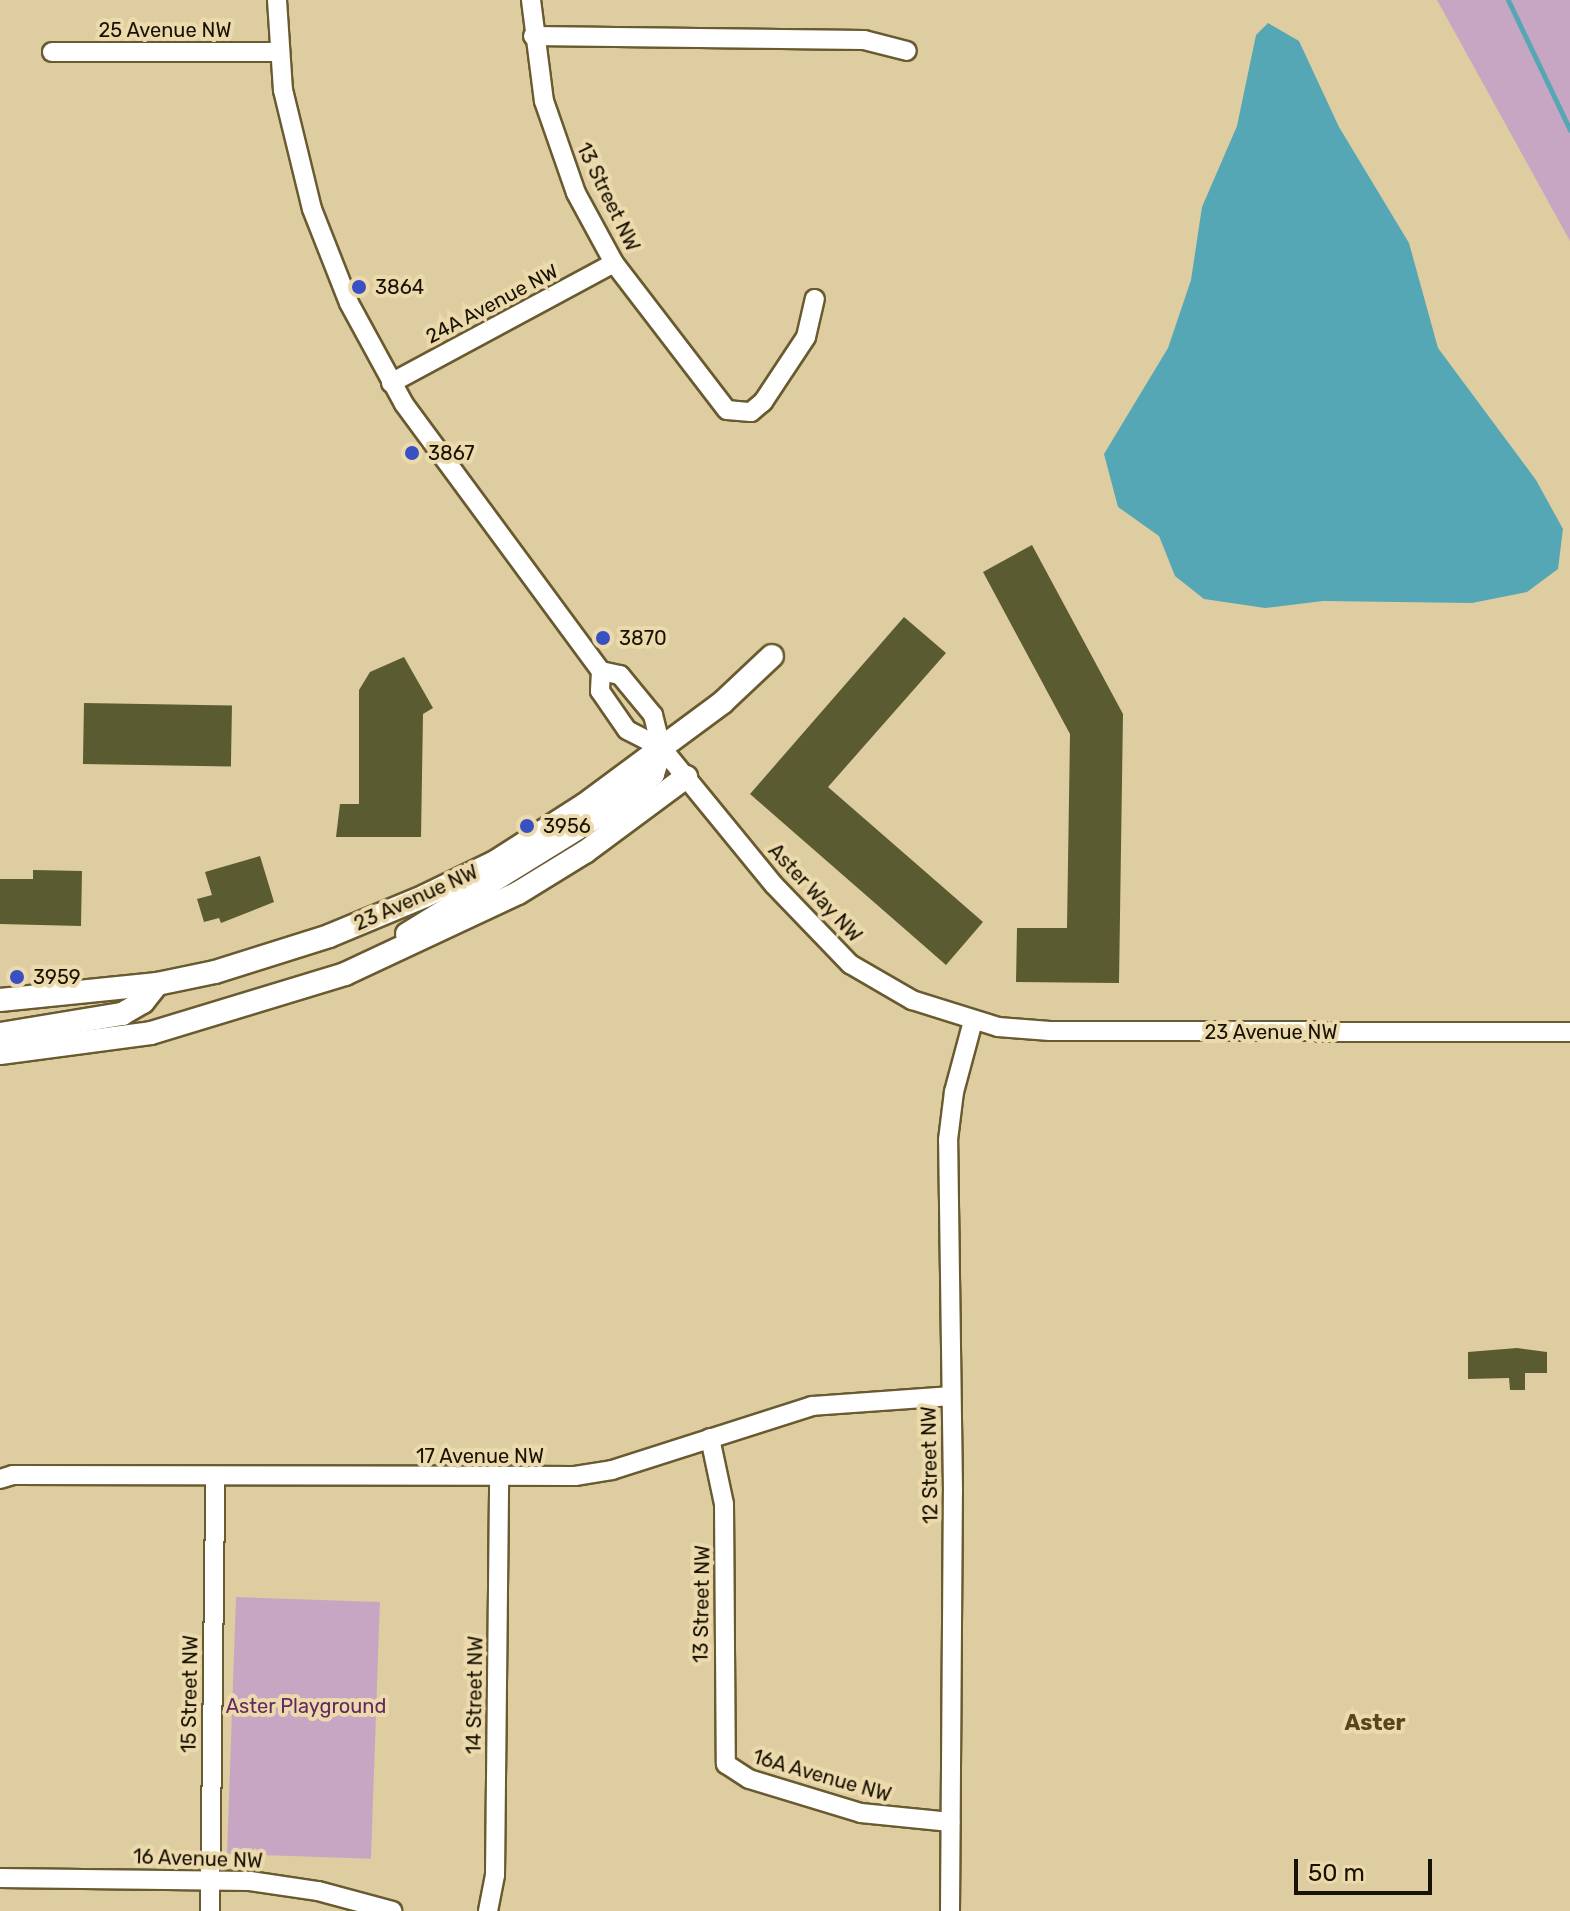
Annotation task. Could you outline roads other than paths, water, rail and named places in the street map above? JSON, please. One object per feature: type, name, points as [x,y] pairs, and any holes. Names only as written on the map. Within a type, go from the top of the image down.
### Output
[{"type":"main road","name":"23 Avenue NW","points":[[0,1000],[157,984],[287,950],[425,896],[544,833],[723,702],[772,656]]},
{"type":"main road","points":[[320,983],[591,825],[653,774],[661,747]]},
{"type":"main road","name":"23 Avenue NW","points":[[0,1053],[151,1033],[320,983],[460,924],[518,893],[585,852],[686,777]]},
{"type":"main road","points":[[0,1034],[122,1014],[143,1002],[157,984]]},
{"type":"street","points":[[277,0],[278,52],[290,127],[316,221],[349,303],[391,383],[466,493],[601,671],[600,691],[627,730],[661,747]]},
{"type":"street","name":"13 Street NW","points":[[531,0],[533,36],[544,101],[565,165],[614,263],[720,404],[743,414],[763,402],[806,337],[815,299]]},
{"type":"street","points":[[533,36],[864,40],[907,51]]},
{"type":"street","name":"25 Avenue NW","points":[[52,52],[278,52]]},
{"type":"street","name":"24A Avenue NW","points":[[391,383],[614,263]]},
{"type":"street","points":[[601,671],[620,675],[653,715],[661,747]]},
{"type":"street","name":"Aster Way NW","points":[[661,747],[840,955],[892,991],[973,1021]]},
{"type":"street","name":"23 Avenue NW","points":[[973,1021],[1050,1031],[1570,1032]]},
{"type":"street","name":"12 Street NW","points":[[950,1911],[948,1140],[957,1078],[973,1021]]},
{"type":"street","name":"17 Avenue NW","points":[[0,1479],[13,1475],[499,1479],[594,1473],[812,1406],[950,1396]]},
{"type":"street","name":"13 Street NW","points":[[710,1438],[724,1504],[722,1751],[730,1770]]},
{"type":"street","name":"15 Street NW","points":[[210,1911],[215,1477]]},
{"type":"street","name":"14 Street NW","points":[[488,1911],[495,1875],[499,1479]]},
{"type":"street","name":"16A Avenue NW","points":[[730,1770],[878,1817],[951,1822]]},
{"type":"street","name":"16 Avenue NW","points":[[0,1878],[211,1879],[291,1886],[392,1911]]},
{"type":"water","points":[[1268,23],[1299,41],[1339,127],[1409,243],[1438,348],[1536,480],[1563,529],[1558,569],[1527,592],[1472,603],[1323,601],[1265,608],[1204,599],[1175,576],[1159,536],[1118,507],[1104,454],[1168,348],[1191,280],[1202,207],[1237,126],[1256,35]]},
{"type":"waterway","points":[[1508,0],[1570,130]]},
{"type":"place","name":"3864","points":[[359,287]]},
{"type":"place","name":"3867","points":[[412,453]]},
{"type":"place","name":"3870","points":[[603,638]]},
{"type":"place","name":"3956","points":[[527,826]]},
{"type":"place","name":"3959","points":[[17,977]]},
{"type":"district","name":"Aster","points":[[1375,1723]]},
{"type":"park label","name":"Aster Playground","points":[[306,1706]]}]
